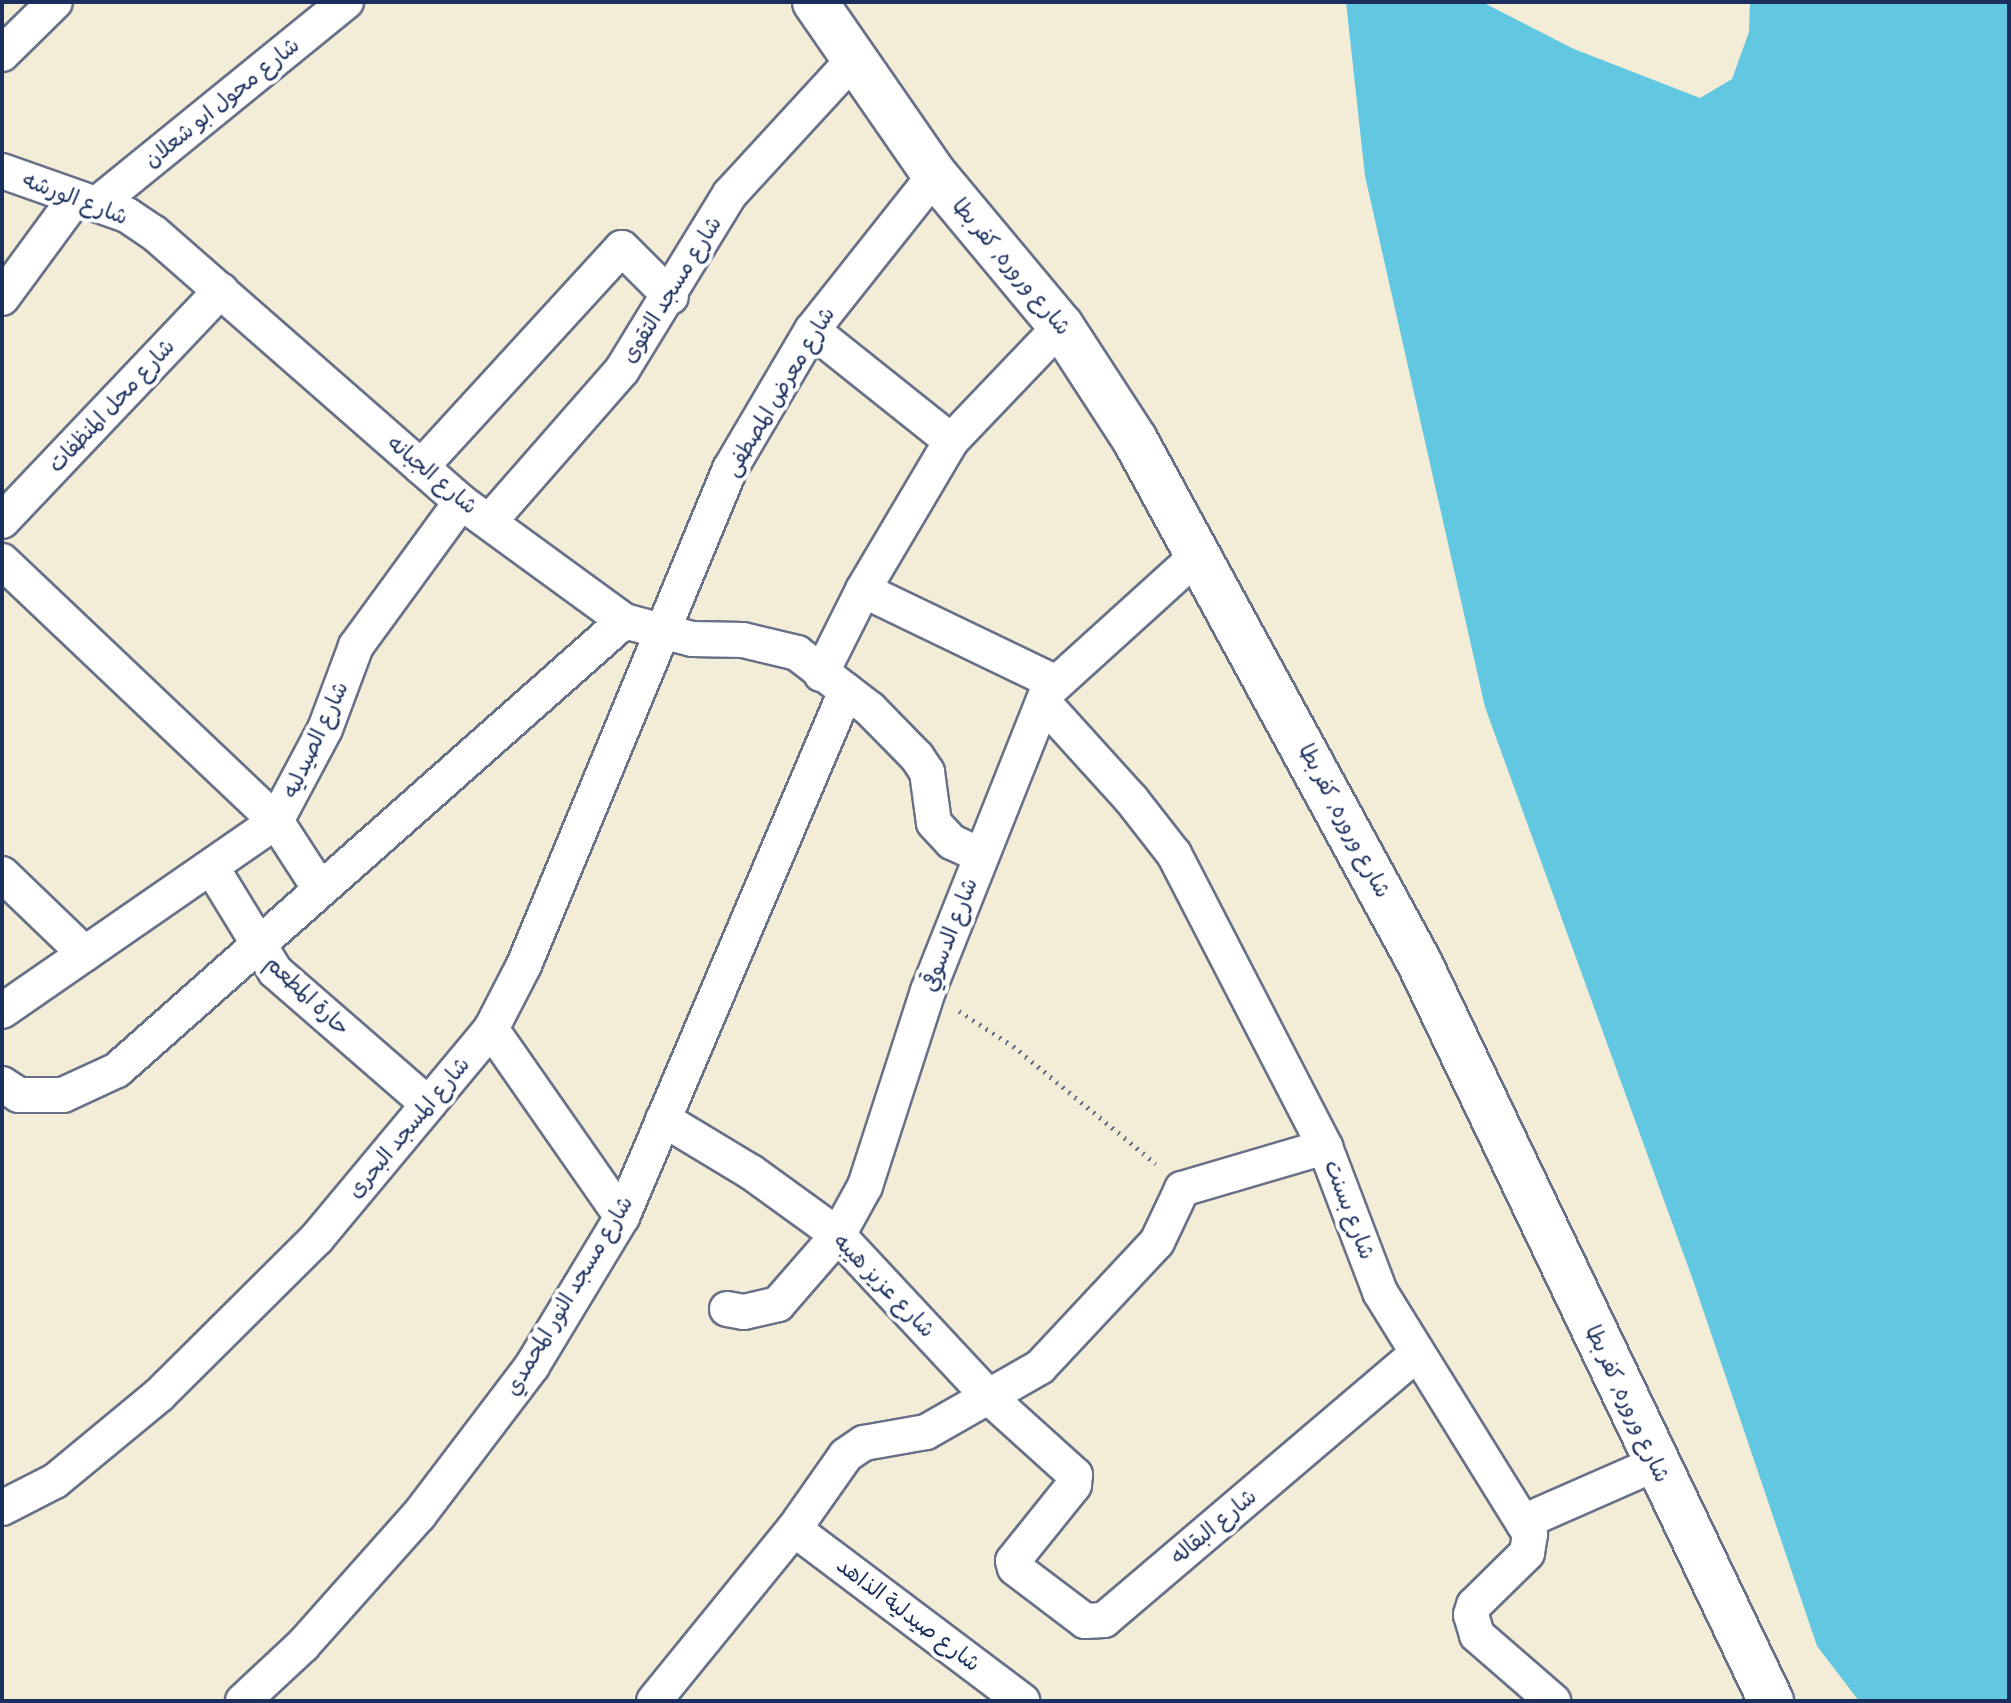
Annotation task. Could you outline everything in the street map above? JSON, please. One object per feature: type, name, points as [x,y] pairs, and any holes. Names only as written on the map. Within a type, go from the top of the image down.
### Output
[{"type":"street","points":[[2,54],[55,2]]},
{"type":"street","name":"شارع محول ابو شعلان","points":[[2,298],[86,202],[346,2]]},
{"type":"street","name":"شارع وروره, كفر بطا","points":[[815,2],[935,175],[1061,326],[1103,385],[1419,962],[1655,1464],[1771,1701]]},
{"type":"street","name":"شارع مسجد التقوى","points":[[489,522],[622,370],[671,297],[730,194],[854,59]]},
{"type":"street","name":"شارع الورشه","points":[[2,171],[86,202],[154,233],[221,290]]},
{"type":"street","name":"شارع معرض المصطفى","points":[[661,632],[730,469],[812,330],[935,175]]},
{"type":"street","points":[[421,467],[622,248],[671,297]]},
{"type":"street","name":"شارع الجبانه","points":[[221,290],[461,502],[624,621],[661,632],[772,644],[797,653],[917,757],[927,772],[934,823],[952,842],[980,855]]},
{"type":"street","name":"شارع محل المنظفات","points":[[2,521],[221,290]]},
{"type":"street","name":"شارع مسجد النور المحمدي","points":[[243,1701],[303,1645],[419,1515],[532,1366],[622,1217],[834,682],[863,590],[951,441],[1061,326]]},
{"type":"street","points":[[812,330],[951,441]]},
{"type":"street","name":"شارع الصيدليه","points":[[2,1011],[276,821],[325,729],[356,646],[461,502]]},
{"type":"street","name":"شارع الدسوقي","points":[[727,1309],[761,1311],[778,1304],[838,1235],[878,1155],[928,991],[1048,692],[1197,556]]},
{"type":"street","points":[[2,561],[276,821],[320,889]]},
{"type":"street","points":[[863,590],[1048,692]]},
{"type":"street","points":[[2,1084],[19,1095],[85,1089],[117,1070],[624,621]]},
{"type":"street","name":"شارع المسجد البحرى","points":[[2,1508],[55,1481],[160,1394],[317,1238],[491,1029],[524,965],[661,632]]},
{"type":"street","name":"شارع بسنت","points":[[1048,692],[1174,854],[1325,1147],[1380,1292],[1523,1522]]},
{"type":"street","name":"حارة المطعم","points":[[212,868],[256,945],[287,983],[428,1104]]},
{"type":"street","points":[[2,874],[85,954]]},
{"type":"street","points":[[491,1029],[622,1217]]},
{"type":"street","name":"شارع عزيز هيبه","points":[[663,1119],[751,1172],[838,1235],[991,1399],[1075,1475],[1074,1485]]},
{"type":"street","points":[[654,1701],[794,1529],[846,1455],[864,1443],[926,1432],[991,1399],[1040,1367],[1089,1319],[1157,1242],[1182,1189],[1325,1147]]},
{"type":"street","name":"شارع البقاله","points":[[1074,1485],[1016,1553],[1015,1568],[1085,1621],[1104,1620],[1417,1354]]},
{"type":"street","points":[[1553,1701],[1521,1690],[1477,1635],[1471,1615],[1474,1605],[1527,1553],[1530,1534],[1523,1522],[1655,1464]]},
{"type":"street","name":"شارع صيدلية الذاهد","points":[[794,1529],[1022,1701]]},
{"type":"path","points":[[928,991],[1013,1046],[1182,1189]]},
{"type":"water","points":[[1346,2],[1482,2],[1574,49],[1700,98],[1732,79],[1749,32],[1750,2],[2009,2],[2009,1701],[1859,1701],[1817,1646],[1694,1283],[1485,707],[1365,176]]}]
